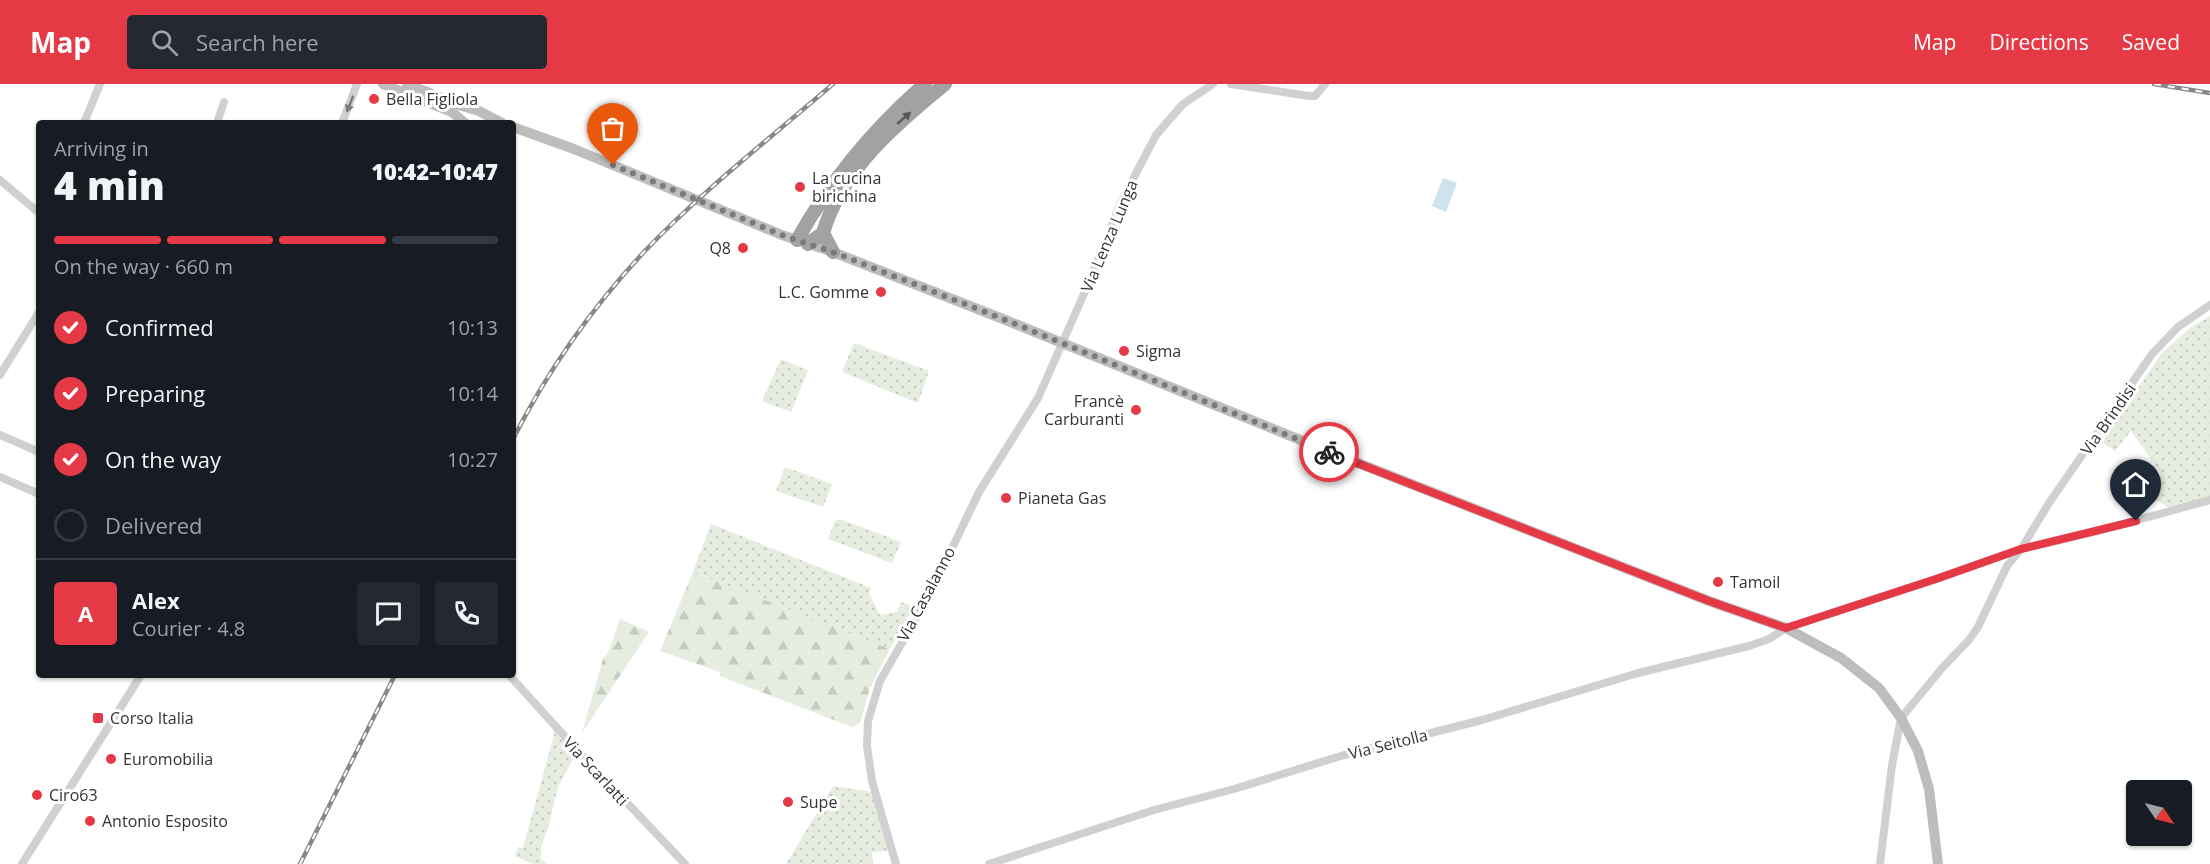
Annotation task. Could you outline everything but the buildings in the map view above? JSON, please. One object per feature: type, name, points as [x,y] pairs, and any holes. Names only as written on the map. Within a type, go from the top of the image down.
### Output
[{"type":"highway","points":[[802,242],[831,187],[864,143],[899,106],[925,84]]},
{"type":"highway","points":[[802,242],[823,233],[840,196],[870,152],[894,127],[945,84]]},
{"type":"highway","points":[[823,233],[833,252]]},
{"type":"main road","points":[[383,84],[452,112],[461,120]]},
{"type":"main road","points":[[407,84],[482,116]]},
{"type":"main road","points":[[466,120],[468,114],[482,116]]},
{"type":"main road","points":[[516,128],[1063,343],[1368,467],[1709,601],[1786,628],[1841,658],[1879,688],[1901,718],[1918,751],[1929,789],[1938,864]]},
{"type":"street","points":[[85,120],[100,84]]},
{"type":"street","points":[[343,120],[357,84]]},
{"type":"street","name":"Via Lenza Lunga","points":[[1063,343],[1122,200],[1156,135],[1183,104],[1213,84]]},
{"type":"street","points":[[1231,84],[1315,96],[1324,84]]},
{"type":"street","points":[[218,120],[224,102]]},
{"type":"street","points":[[0,180],[36,210]]},
{"type":"street","name":"Via Brindisi","points":[[1901,718],[1943,667],[1970,640],[2007,566],[2021,549],[2049,503],[2152,354],[2178,327],[2210,305]]},
{"type":"street","points":[[0,375],[36,317]]},
{"type":"street","name":"Via Casalanno","points":[[896,864],[872,781],[867,746],[868,721],[875,695],[888,664],[930,594],[979,492],[1038,398],[1063,343]]},
{"type":"street","points":[[0,435],[36,451]]},
{"type":"street","points":[[0,477],[36,493]]},
{"type":"street","name":"Via Seitolla","points":[[989,864],[1154,810],[1234,789],[1344,755],[1482,720],[1638,673],[1749,646],[1769,639],[1786,628],[2021,549],[2098,531],[2210,500]]},
{"type":"street","points":[[22,864],[139,678]]},
{"type":"street","name":"Via Scarlatti","points":[[512,678],[685,864]]},
{"type":"street","points":[[1880,864],[1892,765],[1901,718]]},
{"type":"green space","points":[[2210,316],[2210,497],[2171,509],[2147,494],[2162,474],[2131,431],[2115,451],[2102,442],[2161,354],[2190,328]]},
{"type":"green space","points":[[854,343],[929,371],[918,403],[842,372]]},
{"type":"green space","points":[[781,359],[808,370],[791,412],[762,401]]},
{"type":"green space","points":[[785,467],[832,484],[823,507],[776,491]]},
{"type":"green space","points":[[840,519],[901,542],[892,563],[828,539],[835,521]]},
{"type":"green space","points":[[711,524],[871,588],[869,594],[880,615],[897,612],[901,602],[910,605],[912,610],[890,649],[693,572]]},
{"type":"green space","points":[[693,572],[890,649],[870,688],[860,723],[852,727],[720,676],[720,672],[660,651]]},
{"type":"green space","points":[[620,619],[649,632],[582,733],[603,659],[609,651]]},
{"type":"green space","points":[[553,729],[575,755],[558,787],[541,847],[541,859],[548,864],[533,864],[515,856],[518,847],[523,848],[554,735]]},
{"type":"green space","points":[[833,786],[872,792],[889,851],[872,852],[873,864],[786,864]]},
{"type":"water","points":[[1443,178],[1457,183],[1446,212],[1432,206]]},
{"type":"railway","points":[[516,433],[555,365],[571,342],[643,253],[712,187],[833,84]]},
{"type":"railway","points":[[2154,84],[2210,93]]},
{"type":"railway","points":[[300,864],[393,678]]},
{"type":"way so far","points":[[613,165],[782,235],[838,254],[1008,321],[1329,452]]},
{"type":"place","name":"Bella Figliola","points":[[374,99]]},
{"type":"place","name":"La cucina birichina","points":[[800,187]]},
{"type":"place","name":"Q8","points":[[743,248]]},
{"type":"place","name":"L.C. Gomme","points":[[881,292]]},
{"type":"place","name":"Sigma","points":[[1124,351]]},
{"type":"place","name":"Francè Carburanti","points":[[1136,410]]},
{"type":"place","name":"Pianeta Gas","points":[[1006,498]]},
{"type":"place","name":"Tamoil","points":[[1718,582]]},
{"type":"place","name":"Corso Italia","points":[[98,718]]},
{"type":"place","name":"Euromobilia","points":[[111,759]]},
{"type":"place","name":"Ciro63","points":[[37,795]]},
{"type":"place","name":"Supe","points":[[788,802]]},
{"type":"place","name":"Antonio Esposito","points":[[90,821]]},
{"type":"route","points":[[1329,452],[1709,601],[1786,628],[2021,549],[2136,521]]}]
